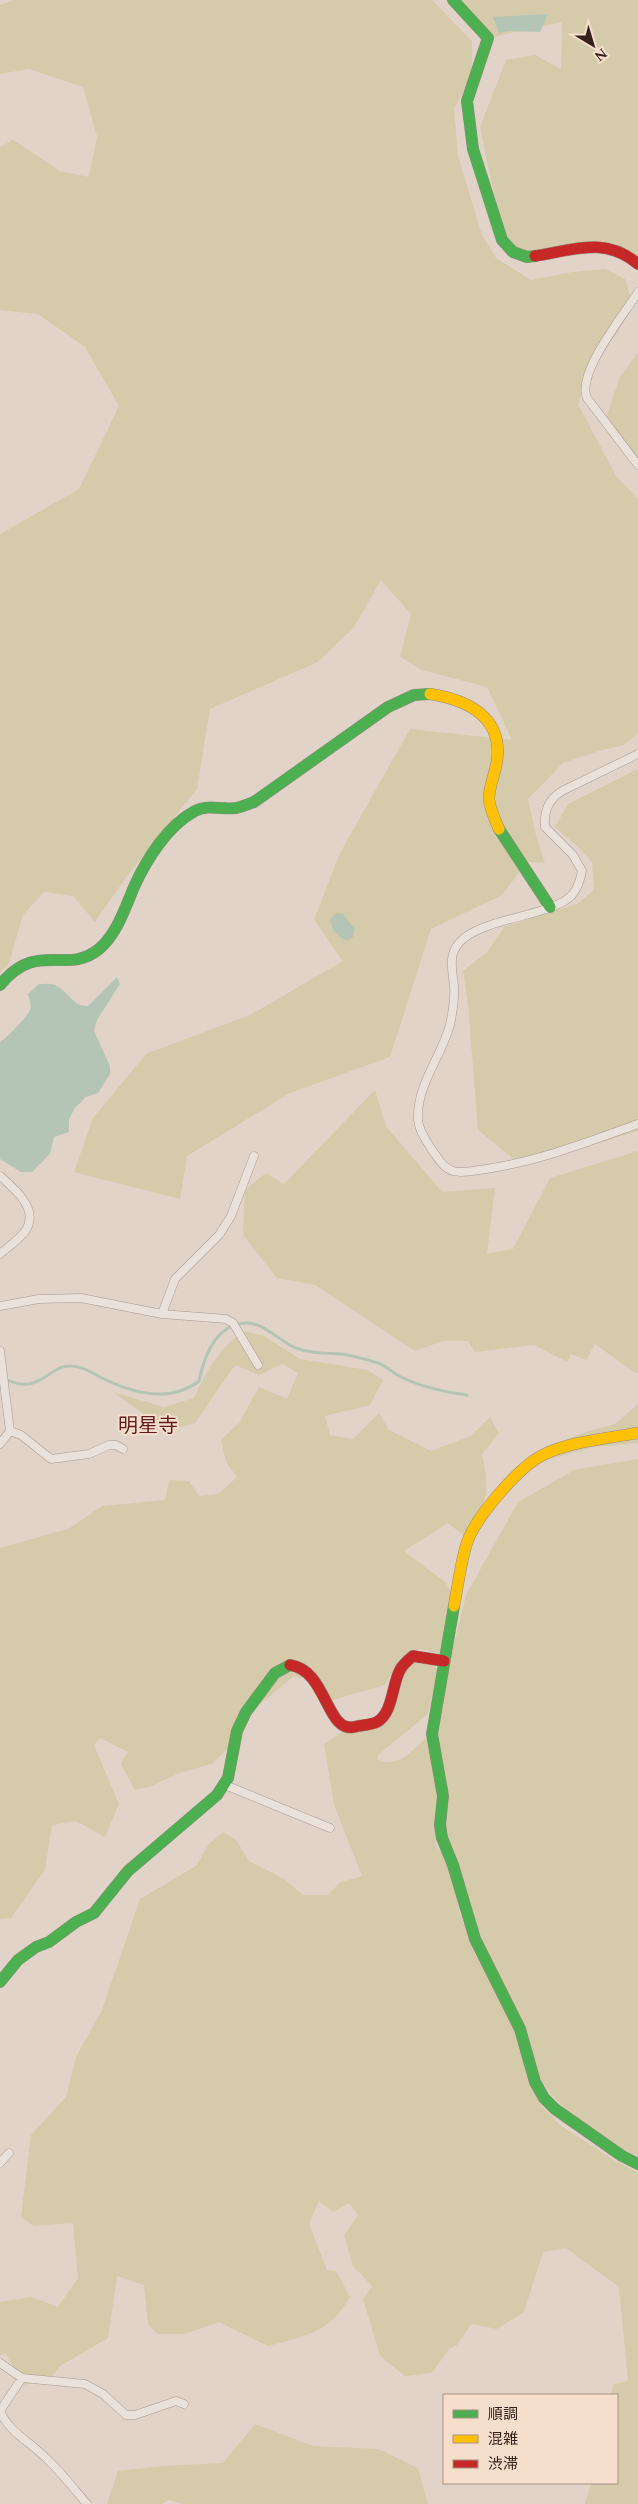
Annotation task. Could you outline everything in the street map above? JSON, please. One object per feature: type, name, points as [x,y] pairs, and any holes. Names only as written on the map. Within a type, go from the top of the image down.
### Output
[{"type":"street","points":[[453,0],[482,28],[488,38],[467,101],[473,149],[502,240],[513,252],[527,257],[603,246],[612,247],[629,256],[638,264]]},
{"type":"street","points":[[638,292],[592,365],[584,391],[587,398],[638,465]]},
{"type":"street","points":[[0,985],[8,973],[22,963],[39,958],[78,958],[97,951],[107,941],[144,867],[163,840],[183,819],[201,808],[237,808],[254,802],[388,707],[411,694],[420,692],[435,694],[465,704],[481,712],[493,724],[497,742],[496,765],[490,790],[490,808],[504,837],[550,907]]},
{"type":"street","points":[[638,754],[562,791],[548,805],[544,816],[545,827],[574,855],[582,871],[578,887],[571,896],[550,907],[480,928],[463,939],[452,953],[450,965],[454,987],[451,1022],[420,1104],[418,1116],[419,1126],[442,1164],[450,1170],[460,1173],[516,1164],[569,1149],[638,1124]]},
{"type":"street","points":[[162,1314],[175,1279],[218,1235],[231,1216],[254,1156]]},
{"type":"street","points":[[0,1176],[12,1186],[30,1209],[30,1222],[25,1231],[0,1254]]},
{"type":"street","points":[[0,1306],[39,1299],[81,1298],[162,1314],[226,1319],[233,1323],[258,1365]]},
{"type":"street","points":[[0,1351],[10,1431],[0,1444]]},
{"type":"street","points":[[10,1431],[21,1435],[51,1459],[89,1454],[109,1445],[116,1445],[122,1449]]},
{"type":"street","points":[[638,1432],[578,1444],[541,1456],[504,1487],[484,1511],[466,1544],[439,1684],[432,1734],[443,1796],[440,1825],[442,1838],[453,1865],[475,1939],[520,2029],[535,2082],[544,2098],[555,2109],[622,2156],[638,2164]]},
{"type":"street","points":[[0,1982],[18,1960],[36,1947],[49,1942],[76,1922],[94,1913],[128,1871],[225,1785],[237,1731],[246,1712],[275,1673],[283,1668],[297,1666],[306,1670],[313,1677],[338,1723],[348,1728],[377,1722],[381,1718],[398,1671],[408,1659],[413,1656],[444,1660]]},
{"type":"street","points":[[225,1785],[330,1828]]},
{"type":"street","points":[[0,2163],[9,2153]]},
{"type":"street","points":[[0,2363],[22,2378],[85,2384],[103,2394],[126,2415],[135,2415],[176,2401],[184,2404]]},
{"type":"street","points":[[22,2378],[3,2405],[0,2411],[2,2416],[10,2428],[46,2458],[88,2504]]},
{"type":"shaded area","points":[[14,0],[432,0],[472,41],[472,76],[454,108],[458,156],[482,235],[496,258],[531,280],[572,272],[605,269],[625,279],[633,306],[615,336],[591,362],[578,404],[616,476],[638,499],[638,733],[624,745],[563,763],[528,799],[537,840],[545,863],[527,862],[502,895],[431,929],[390,1057],[290,1093],[187,1156],[180,1199],[74,1172],[93,1118],[146,1054],[250,1015],[343,961],[314,920],[339,855],[410,729],[512,740],[487,687],[422,670],[400,657],[411,614],[381,580],[354,627],[318,662],[210,709],[197,789],[127,876],[95,922],[73,896],[44,892],[23,915],[9,963],[0,973],[0,534],[79,489],[119,406],[85,347],[38,314],[0,310],[0,147],[13,140],[60,171],[89,177],[97,136],[83,87],[29,69],[0,74],[0,5]]},
{"type":"shaded area","points":[[454,0],[638,0],[638,268],[610,252],[526,260],[504,241],[480,127],[506,60],[535,55],[561,69],[562,22],[492,37]]},
{"type":"shaded area","points":[[548,14],[540,32],[509,31],[499,33],[493,17]]},
{"type":"shaded area","points":[[638,353],[638,468],[605,421],[620,377]]},
{"type":"shaded area","points":[[638,769],[638,1131],[522,1166],[478,1130],[468,1005],[463,971],[487,952],[504,927],[577,904],[594,890],[592,862],[555,827],[568,804]]},
{"type":"shaded area","points":[[337,913],[343,914],[355,929],[353,937],[347,941],[333,930],[330,919]]},
{"type":"shaded area","points":[[117,977],[120,984],[97,1020],[94,1031],[110,1066],[110,1074],[98,1093],[86,1097],[75,1108],[69,1119],[69,1132],[54,1137],[50,1154],[32,1172],[21,1172],[0,1159],[0,1042],[29,1013],[31,1006],[28,994],[39,984],[55,985],[78,1004],[88,1006]]},
{"type":"shaded area","points":[[375,1090],[386,1126],[442,1192],[495,1188],[487,1254],[513,1249],[550,1178],[638,1151],[638,1373],[635,1373],[595,1344],[586,1360],[571,1354],[567,1362],[534,1345],[475,1352],[468,1341],[443,1341],[415,1351],[315,1285],[277,1278],[243,1235],[245,1190],[266,1173],[284,1184]]},
{"type":"shaded area","points":[[242,1331],[264,1336],[300,1359],[368,1370],[383,1380],[370,1405],[325,1416],[330,1435],[353,1439],[379,1413],[389,1430],[431,1451],[471,1436],[490,1417],[499,1433],[482,1454],[486,1480],[485,1498],[479,1515],[467,1538],[448,1523],[404,1551],[445,1582],[453,1594],[440,1654],[420,1649],[400,1658],[385,1685],[329,1701],[314,1679],[293,1677],[238,1722],[230,1746],[212,1764],[182,1772],[149,1787],[135,1790],[121,1764],[128,1752],[100,1738],[94,1745],[119,1804],[105,1837],[76,1821],[52,1825],[45,1870],[11,1918],[0,1919],[0,1548],[68,1529],[102,1506],[165,1500],[169,1480],[189,1481],[199,1496],[218,1494],[237,1477],[226,1462],[221,1440],[239,1423],[259,1387],[287,1399],[298,1373],[282,1364],[259,1375],[235,1365],[195,1423],[167,1431],[113,1392],[164,1407],[194,1398],[214,1361]]},
{"type":"shaded area","points":[[638,1404],[638,1443],[594,1447],[547,1460],[550,1445],[615,1424]]},
{"type":"shaded area","points":[[638,1459],[638,2155],[630,2154],[578,2119],[555,2098],[537,2073],[482,1943],[445,1836],[449,1800],[438,1744],[440,1702],[466,1595],[518,1502],[574,1470]]},
{"type":"shaded area","points":[[413,1662],[432,1663],[438,1670],[428,1714],[378,1755],[377,1759],[385,1762],[398,1760],[410,1753],[427,1737],[437,1789],[436,1845],[445,1858],[453,1879],[460,1914],[474,1952],[496,1990],[516,2031],[530,2082],[540,2104],[560,2125],[615,2161],[638,2172],[638,2504],[585,2504],[591,2484],[618,2484],[618,2394],[610,2394],[614,2384],[628,2381],[619,2287],[566,2248],[543,2252],[524,2312],[497,2329],[471,2324],[457,2345],[449,2349],[432,2373],[405,2376],[380,2356],[363,2299],[372,2286],[353,2266],[344,2235],[358,2215],[349,2203],[333,2212],[319,2201],[309,2224],[327,2270],[336,2271],[350,2297],[342,2309],[325,2326],[305,2336],[268,2346],[219,2322],[185,2334],[157,2334],[148,2324],[144,2285],[117,2276],[108,2338],[60,2366],[50,2379],[23,2385],[6,2354],[0,2355],[0,2302],[32,2297],[58,2307],[78,2278],[73,2223],[34,2226],[21,2217],[31,2135],[66,2097],[76,2057],[102,2010],[140,1899],[196,1866],[209,1844],[223,1832],[237,1841],[249,1861],[284,1879],[303,1895],[327,1895],[341,1882],[362,1876],[334,1805],[324,1744],[342,1732],[378,1727],[404,1668]]},
{"type":"shaded area","points":[[255,2424],[313,2446],[378,2449],[418,2468],[428,2504],[183,2504],[169,2500],[162,2504],[107,2504],[118,2471],[163,2466],[223,2463]]},
{"type":"waterway","points":[[5,1379],[18,1384],[28,1384],[68,1366],[82,1368],[117,1385],[141,1392],[153,1394],[177,1392],[199,1381],[204,1362],[219,1336],[235,1325],[245,1323],[259,1326],[302,1350],[362,1358],[382,1364],[401,1377],[417,1384],[467,1395]]},
{"type":"traffic: fast","points":[[453,0],[488,38],[467,101],[473,149],[502,240],[513,252],[527,257],[535,256]]},
{"type":"traffic: fast","points":[[0,985],[14,971],[27,964],[39,961],[75,960],[99,949],[116,928],[151,855],[167,834],[185,817],[200,809],[236,808],[254,802],[388,707],[414,695],[430,694]]},
{"type":"traffic: fast","points":[[499,829],[550,907]]},
{"type":"traffic: fast","points":[[454,1606],[432,1734],[443,1796],[440,1825],[442,1838],[453,1865],[475,1939],[520,2029],[535,2082],[544,2098],[555,2109],[622,2156],[638,2164]]},
{"type":"traffic: fast","points":[[0,1982],[18,1960],[36,1947],[49,1942],[76,1922],[94,1913],[128,1871],[217,1795],[228,1778],[237,1731],[246,1712],[275,1673],[290,1665]]},
{"type":"traffic: slow","points":[[430,694],[469,706],[480,713],[494,733],[497,746],[497,761],[489,799],[499,829]]},
{"type":"traffic: slow","points":[[454,1606],[462,1561],[470,1535],[497,1496],[520,1472],[541,1456],[563,1447],[638,1433]]},
{"type":"traffic: jam","points":[[535,256],[588,247],[601,248],[626,255],[638,264]]},
{"type":"traffic: jam","points":[[290,1665],[302,1669],[312,1678],[337,1721],[345,1726],[354,1727],[375,1723],[382,1718],[389,1705],[397,1676],[404,1664],[413,1656],[444,1661]]},
{"type":"district","name":"明星寺","points":[[148,1425]]}]
